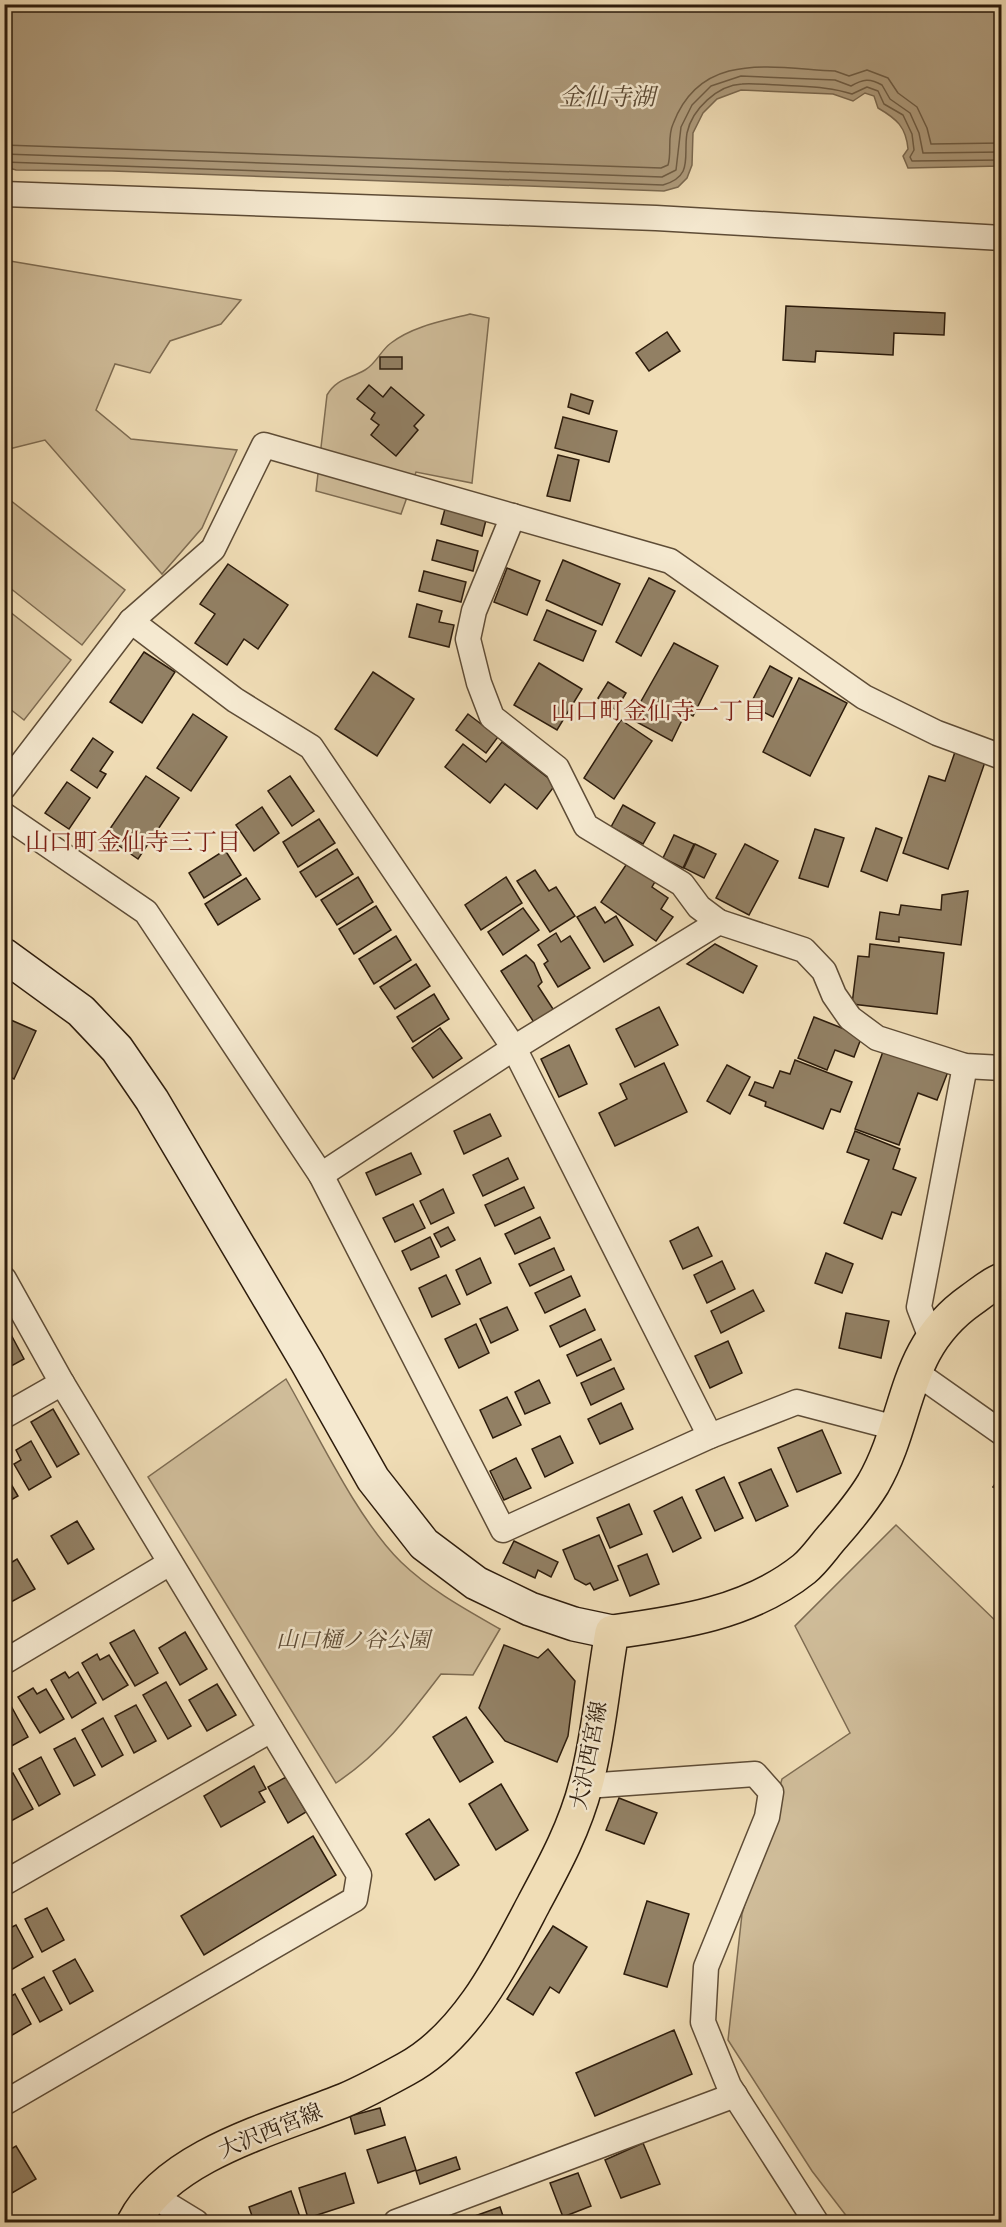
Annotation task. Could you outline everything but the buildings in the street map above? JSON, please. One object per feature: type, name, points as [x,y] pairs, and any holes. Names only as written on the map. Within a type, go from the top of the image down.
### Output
[{"type":"main road","points":[[612,1632],[681,1623],[752,1601],[804,1569],[846,1521],[873,1484],[896,1428],[914,1371],[931,1338],[951,1313],[1002,1280]]},
{"type":"main road","name":"大沢西宮線","points":[[134,2223],[140,2211],[170,2181],[221,2147],[346,2099],[408,2068],[455,2030],[496,1974],[573,1829],[586,1786],[612,1632]]},
{"type":"street","points":[[4,194],[656,218],[1002,238]]},
{"type":"street","points":[[4,787],[131,621],[213,549],[264,445],[670,561],[864,697],[937,733],[1002,757]]},
{"type":"street","points":[[513,516],[474,611],[468,639],[479,683],[492,717],[557,768],[586,826],[682,884],[699,907],[719,922],[804,950],[824,972],[834,995],[850,1018],[877,1038],[965,1066],[1002,1068]]},
{"type":"street","points":[[131,621],[236,700],[311,747],[514,1048],[710,1436]]},
{"type":"street","points":[[4,815],[146,912],[321,1175],[503,1530],[710,1436],[797,1402],[896,1428]]},
{"type":"street","points":[[321,1175],[514,1048],[719,922]]},
{"type":"street","points":[[4,955],[81,1011],[117,1049],[176,1140],[373,1479],[424,1544],[476,1583],[530,1609],[574,1624],[612,1632]]},
{"type":"street","points":[[931,1338],[919,1307],[965,1066]]},
{"type":"street","points":[[4,1279],[62,1383],[359,1875],[355,1899],[4,2103]]},
{"type":"street","points":[[914,1371],[1002,1433]]},
{"type":"street","points":[[4,1416],[62,1383]]},
{"type":"street","points":[[4,1662],[170,1563]]},
{"type":"street","points":[[4,1883],[272,1730]]},
{"type":"street","points":[[586,1786],[756,1774],[771,1792],[767,1817],[706,1967],[703,2022],[735,2095],[814,2222]]},
{"type":"street","points":[[396,2223],[735,2095]]},
{"type":"street","points":[[155,2197],[196,2223]]},
{"type":"green space","points":[[4,260],[241,300],[221,324],[170,341],[150,373],[115,364],[96,410],[131,439],[237,450],[202,528],[162,574],[45,440],[5,450]]},
{"type":"green space","points":[[470,314],[489,318],[472,483],[416,472],[401,514],[316,491],[327,395],[331,389],[339,382],[369,367],[387,346],[409,332]]},
{"type":"green space","points":[[10,500],[125,590],[82,645],[5,584],[5,507]]},
{"type":"green space","points":[[5,608],[71,660],[24,720],[5,705]]},
{"type":"green space","name":"山口樋ノ谷公園","points":[[286,1379],[353,1499],[385,1544],[401,1562],[424,1581],[500,1629],[473,1675],[441,1674],[406,1719],[381,1746],[336,1783],[148,1477]]},
{"type":"green space","points":[[896,1525],[1001,1626],[1001,2222],[851,2222],[812,2171],[728,2040],[742,1914],[782,1779],[850,1733],[795,1626]]},
{"type":"water","name":"金仙寺湖","points":[[5,4],[1001,5],[1001,166],[908,168],[903,156],[908,149],[903,129],[878,108],[874,96],[865,93],[853,101],[833,94],[741,90],[717,99],[703,113],[693,133],[692,165],[687,178],[678,187],[664,191],[112,171],[16,170],[5,167]]},
{"type":"district","name":"山口町金仙寺一丁目","points":[[659,711]]},
{"type":"district","name":"山口町金仙寺三丁目","points":[[133,842]]}]
